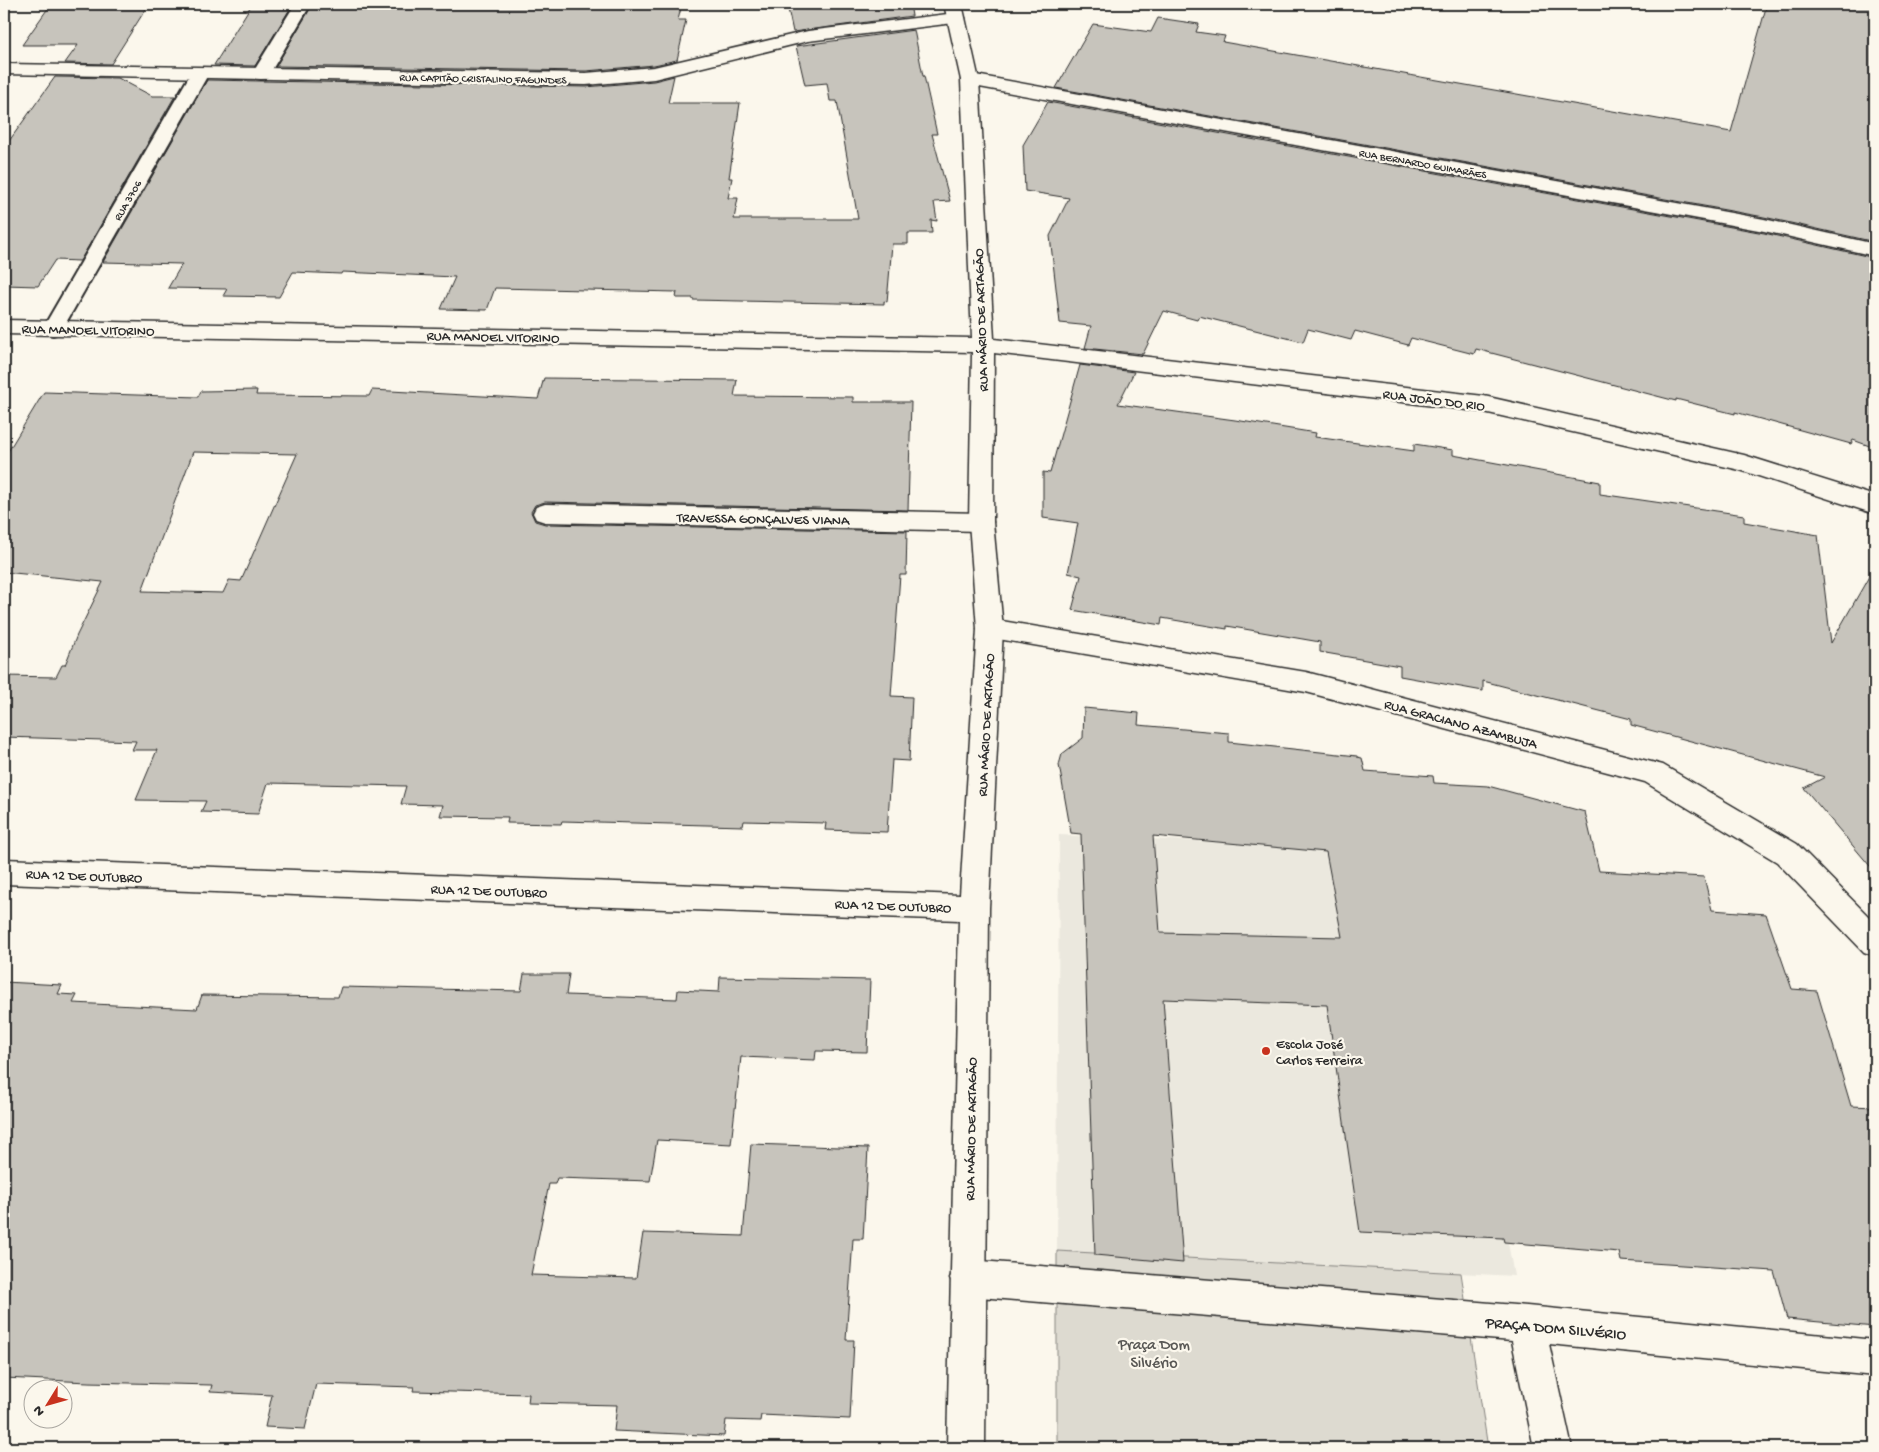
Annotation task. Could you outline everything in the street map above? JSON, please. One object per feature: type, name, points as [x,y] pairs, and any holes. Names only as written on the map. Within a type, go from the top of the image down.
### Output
[{"type":"street","name":"RUA CAPITÃO CRISTALINO FAGUNDES","points":[[4,69],[596,78],[654,73],[808,36],[955,11]]},
{"type":"street","name":"RUA MÁRIO DE ARTAGÃO","points":[[955,11],[970,80],[983,345],[981,522],[990,629],[974,908],[966,1448]]},
{"type":"street","name":"RUA BERNARDO GUIMARÃES","points":[[970,80],[1755,223],[1875,250]]},
{"type":"street","name":"RUA MANOEL VITORINO","points":[[4,327],[983,345]]},
{"type":"street","name":"RUA JOÃO DO RIO","points":[[983,345],[1484,404],[1744,463],[1875,505]]},
{"type":"street","name":"TRAVESSA GONÇALVES VIANA","points":[[545,513],[981,522]]},
{"type":"street","name":"RUA GRACIANO AZAMBUJA","points":[[990,629],[1306,682],[1653,773],[1787,853],[1875,943]]},
{"type":"street","name":"RUA 12 DE OUTUBRO","points":[[4,872],[974,908]]},
{"type":"street","name":"PRAÇA DOM SILVÉRIO","points":[[968,1278],[1527,1324],[1875,1358]]},
{"type":"street","points":[[1527,1324],[1553,1448]]},
{"type":"lane","points":[[261,74],[303,4]]},
{"type":"lane","name":"RUA 3706","points":[[54,328],[200,73]]},
{"type":"shaded area","name":"Escola José Carlos Ferreira","points":[[1059,835],[1438,852],[1514,1276],[1057,1251]]},
{"type":"green space","name":"Praça Dom Silvério","points":[[1057,1251],[1461,1273],[1488,1448],[1057,1448]]},
{"type":"building","points":[[51,4],[149,4],[111,64],[65,63],[78,45],[22,45]]},
{"type":"building","points":[[252,4],[293,4],[255,66],[214,65]]},
{"type":"building","points":[[313,4],[682,4],[678,20],[686,20],[677,60],[654,65],[586,71],[276,66]]},
{"type":"building","points":[[787,4],[910,4],[912,16],[793,32]]},
{"type":"building","points":[[1767,4],[1875,4],[1875,242],[1764,217],[1056,88],[1093,24],[1151,32],[1158,18],[1199,24],[1196,32],[1225,36],[1223,42],[1731,132]]},
{"type":"building","points":[[914,30],[937,134],[932,134],[950,201],[934,202],[937,221],[931,220],[932,233],[908,233],[908,244],[892,244],[887,302],[884,301],[884,304],[693,300],[693,298],[676,298],[677,292],[495,288],[487,310],[441,309],[455,277],[342,272],[341,274],[293,272],[279,297],[223,296],[227,289],[168,288],[182,264],[103,262],[207,80],[586,87],[654,81],[674,76],[668,103],[740,103],[729,178],[732,178],[728,198],[738,198],[734,219],[858,219],[837,101],[830,101],[827,83],[805,85],[796,46]]},
{"type":"building","points":[[55,77],[118,78],[152,96],[175,96],[80,261],[55,260],[38,286],[4,285],[4,148]]},
{"type":"building","points":[[1048,102],[1764,233],[1875,258],[1875,448],[1853,440],[1851,444],[1735,412],[1735,414],[1676,399],[1676,401],[1476,349],[1474,354],[1411,338],[1408,345],[1355,331],[1351,340],[1308,329],[1303,342],[1199,316],[1197,320],[1164,311],[1143,354],[1085,348],[1091,326],[1060,323],[1050,236],[1069,198],[1025,191],[1023,145]]},
{"type":"building","points":[[1080,365],[1134,372],[1118,404],[1235,420],[1316,433],[1315,437],[1414,451],[1414,444],[1453,450],[1453,455],[1600,482],[1600,494],[1744,515],[1744,522],[1818,535],[1831,643],[1875,566],[1875,872],[1804,788],[1825,777],[1631,725],[1631,719],[1483,681],[1483,691],[1400,676],[1400,666],[1320,652],[1320,642],[1227,626],[1227,629],[1162,618],[1161,625],[1072,610],[1081,576],[1068,573],[1078,523],[1043,518],[1043,472],[1050,473]]},
{"type":"building","points":[[544,378],[737,380],[734,396],[853,397],[853,402],[911,402],[908,510],[545,502],[535,505],[531,512],[535,521],[545,524],[907,531],[906,575],[900,575],[891,696],[912,697],[909,761],[892,760],[887,832],[825,830],[826,823],[744,821],[743,826],[562,821],[561,824],[507,823],[508,817],[440,816],[443,805],[401,804],[406,786],[268,783],[258,814],[201,812],[206,801],[136,800],[157,750],[132,750],[136,741],[4,737],[4,676],[56,677],[62,665],[65,665],[77,635],[103,582],[4,572],[4,458],[44,392],[198,397],[201,391],[257,390],[256,395],[369,396],[372,390],[538,399]],"holes":[[[193,452],[297,454],[241,581],[229,580],[223,593],[142,591]]]},
{"type":"building","points":[[1084,708],[1139,713],[1138,725],[1229,733],[1229,742],[1357,756],[1362,758],[1365,771],[1433,776],[1434,783],[1488,786],[1585,812],[1599,871],[1704,877],[1712,910],[1766,914],[1792,989],[1817,991],[1851,1106],[1875,1107],[1875,1327],[1787,1319],[1774,1271],[1621,1261],[1619,1252],[1504,1242],[1503,1238],[1360,1232],[1327,1005],[1163,999],[1183,1263],[1095,1255],[1081,834],[1071,833],[1059,765],[1062,754],[1083,738]],"holes":[[[1153,836],[1326,852],[1342,937],[1160,933]]]},
{"type":"building","points":[[524,974],[569,974],[566,995],[677,999],[678,990],[719,992],[720,977],[870,980],[867,1052],[816,1051],[815,1060],[741,1057],[731,1144],[657,1140],[650,1181],[557,1178],[555,1184],[549,1184],[531,1275],[636,1278],[643,1233],[743,1236],[751,1144],[868,1148],[863,1239],[853,1239],[846,1340],[854,1340],[850,1419],[761,1415],[760,1421],[726,1420],[724,1436],[614,1431],[617,1405],[528,1403],[529,1394],[413,1391],[414,1387],[316,1384],[305,1429],[265,1427],[272,1395],[210,1392],[212,1385],[4,1378],[4,982],[62,985],[58,994],[77,995],[73,1003],[197,1009],[202,995],[338,997],[341,987],[521,991]]},
{"type":"place","name":"Escola José Carlos Ferreira","points":[[1266,1051]]}]
